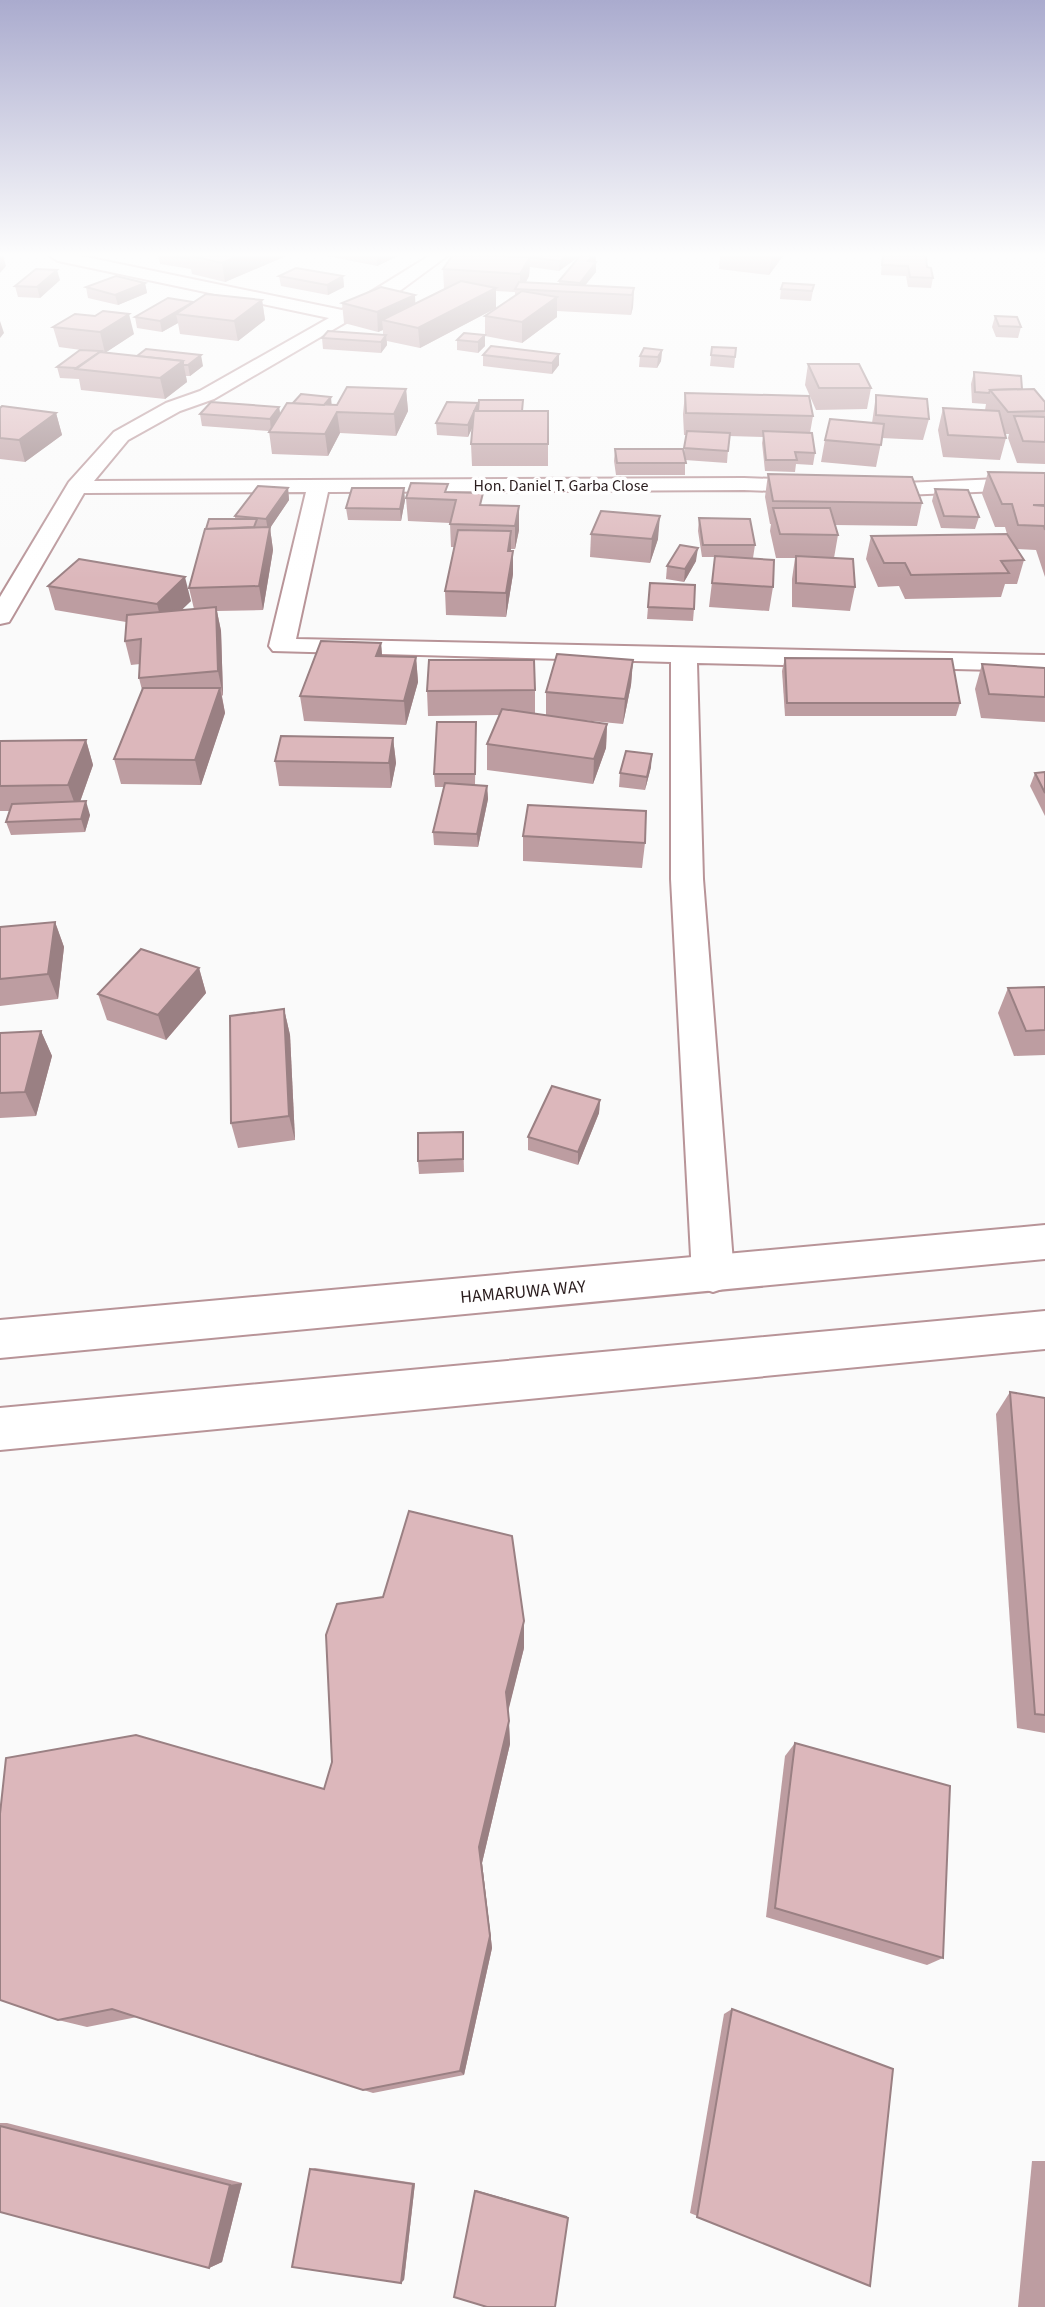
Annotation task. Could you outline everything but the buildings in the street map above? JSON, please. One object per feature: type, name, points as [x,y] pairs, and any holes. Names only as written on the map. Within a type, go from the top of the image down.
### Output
[{"type":"street","points":[[0,617],[77,487],[121,436],[173,407],[207,395],[261,364]]},
{"type":"street","name":"Hon. Daniel T. Garba Close","points":[[77,487],[744,484],[903,489],[1045,483]]},
{"type":"street","points":[[318,488],[282,646],[1045,663]]},
{"type":"street","points":[[684,654],[687,880],[713,1275]]},
{"type":"street","name":"HAMARUWA WAY","points":[[0,1339],[713,1275],[1045,1242]]},
{"type":"street","points":[[0,1429],[1045,1330]]}]
